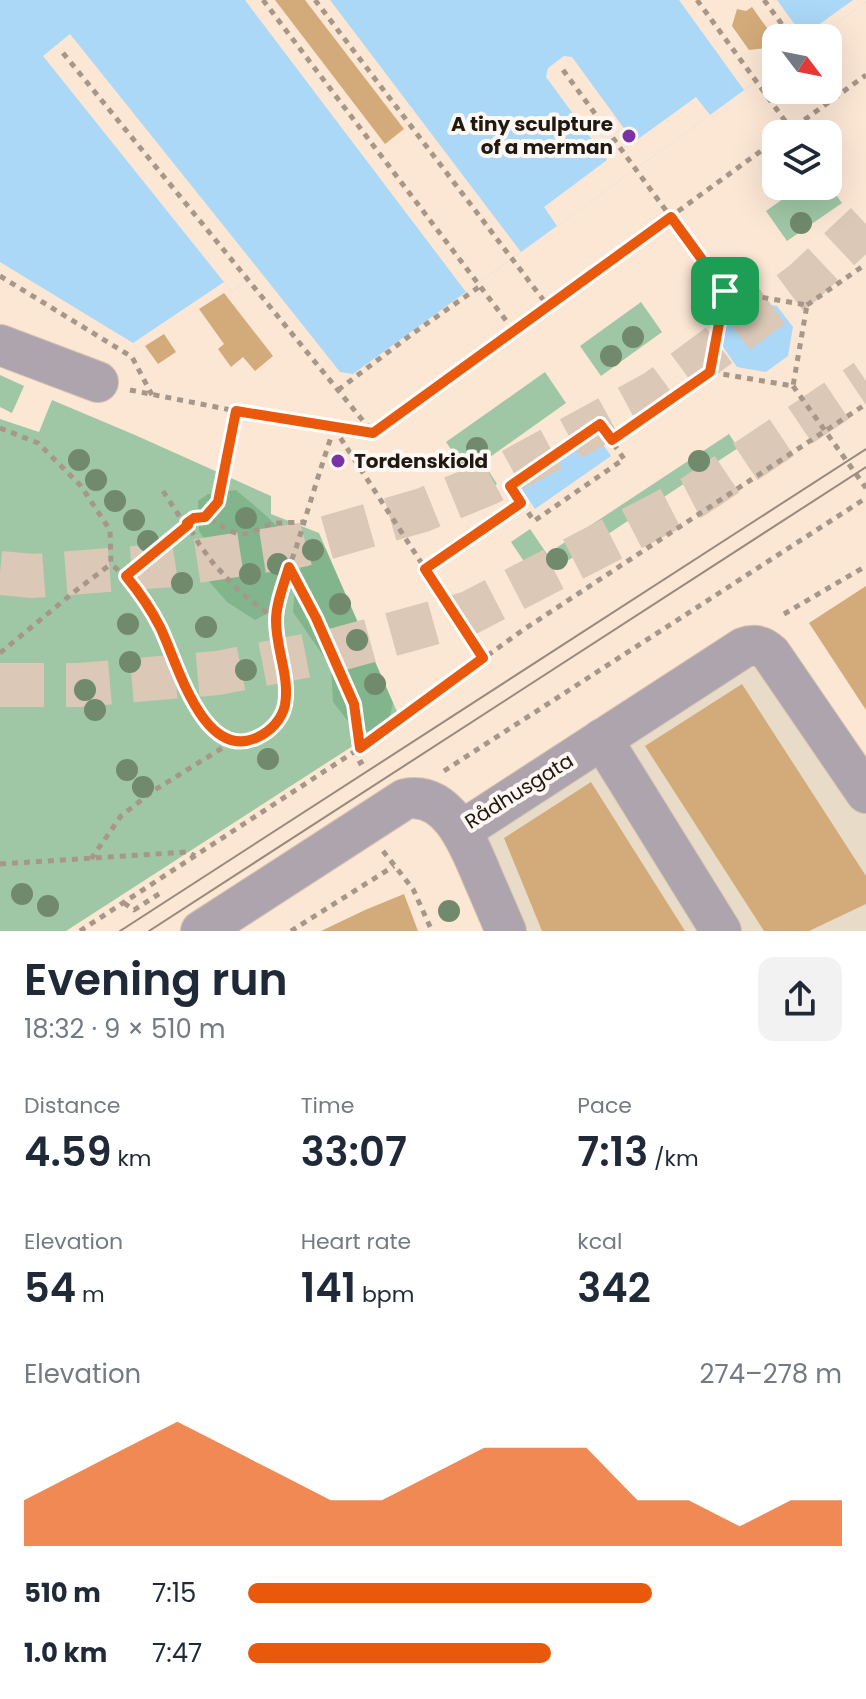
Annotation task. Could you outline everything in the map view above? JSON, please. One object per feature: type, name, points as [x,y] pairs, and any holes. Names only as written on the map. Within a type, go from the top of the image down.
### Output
[{"type":"street","points":[[0,345],[98,382]]},
{"type":"street","name":"Rådhusgata","points":[[201,931],[405,799],[418,798],[446,812],[461,831],[752,645],[760,646],[771,654],[866,793]]},
{"type":"street","points":[[602,739],[721,931]]},
{"type":"street","points":[[461,831],[506,931]]},
{"type":"path","points":[[263,0],[514,331]]},
{"type":"path","points":[[315,0],[548,306]]},
{"type":"path","points":[[697,0],[784,120]]},
{"type":"path","points":[[764,0],[782,24]]},
{"type":"path","points":[[63,53],[373,433]]},
{"type":"path","points":[[563,70],[725,291],[807,305],[866,264]]},
{"type":"path","points":[[842,93],[866,75]]},
{"type":"path","points":[[804,120],[826,104]]},
{"type":"path","points":[[0,276],[132,357],[153,396],[373,433],[762,150]]},
{"type":"path","points":[[338,390],[479,287]]},
{"type":"path","points":[[710,372],[725,291]]},
{"type":"path","points":[[793,386],[807,305]]},
{"type":"path","points":[[612,440],[710,372],[793,386],[866,488]]},
{"type":"path","points":[[80,931],[360,748],[483,658],[866,404]]},
{"type":"path","points":[[205,517],[218,502],[236,411]]},
{"type":"path","points":[[600,424],[624,459],[534,521],[521,503],[510,486],[600,424]]},
{"type":"path","points":[[0,428],[38,443],[81,486],[110,530],[111,564],[139,592],[160,627],[187,690],[204,718],[233,742]]},
{"type":"path","points":[[91,859],[121,816],[153,791],[233,742],[262,735],[280,720],[285,706],[286,682],[276,620],[289,567],[334,428]]},
{"type":"path","points":[[334,428],[483,658]]},
{"type":"path","points":[[163,491],[213,563],[239,591],[276,620]]},
{"type":"path","points":[[447,768],[866,498]]},
{"type":"path","points":[[425,569],[521,503]]},
{"type":"path","points":[[126,576],[194,518],[205,517],[240,534],[264,529],[269,524],[304,522]]},
{"type":"path","points":[[0,653],[111,564]]},
{"type":"path","points":[[784,614],[866,566]]},
{"type":"path","points":[[289,567],[316,618],[354,704],[360,748]]},
{"type":"path","points":[[358,764],[367,759]]},
{"type":"path","points":[[380,846],[413,889],[432,931]]},
{"type":"path","points":[[0,864],[187,852],[196,856]]},
{"type":"path","points":[[291,931],[394,866]]},
{"type":"path","points":[[124,903],[134,910],[162,892]]},
{"type":"shaded area","points":[[743,648],[866,793],[866,931],[506,931],[472,853],[486,816]]},
{"type":"green space","points":[[781,200],[840,200],[842,203],[787,241],[766,211]]},
{"type":"green space","points":[[641,302],[662,332],[601,376],[580,346]]},
{"type":"green space","points":[[545,372],[566,403],[483,462],[497,484],[482,494],[446,442]]},
{"type":"green space","points":[[0,375],[24,386],[12,413],[0,407]]},
{"type":"green space","points":[[52,400],[271,496],[271,514],[319,533],[398,714],[66,931],[0,931],[0,419],[39,432]]},
{"type":"green space","points":[[729,434],[738,448],[537,581],[511,542],[530,529],[547,554]]},
{"type":"green space","points":[[236,490],[279,529],[292,547],[294,556],[292,575],[281,606],[255,620],[227,602],[207,579],[203,558],[210,547],[199,531],[198,501],[208,494]]},
{"type":"green space","points":[[325,548],[393,703],[389,721],[371,733],[351,725],[333,702],[331,667],[293,612],[295,588],[306,550]]},
{"type":"water","points":[[0,0],[866,0],[835,24],[762,24],[762,77],[353,374],[340,372],[259,270],[232,292],[224,282],[133,343],[0,262]]},
{"type":"water","points":[[750,301],[777,306],[793,327],[788,356],[766,372],[737,367],[721,344],[726,318]]},
{"type":"water","points":[[597,436],[611,456],[535,509],[521,488]]},
{"type":"pier","points":[[245,0],[330,0],[521,252],[466,292]]},
{"type":"pier","points":[[679,0],[777,0],[794,24],[762,24],[762,77],[744,90]]},
{"type":"pier","points":[[853,0],[866,2],[835,24],[820,24]]},
{"type":"pier","points":[[70,34],[259,270],[232,292],[43,56]]},
{"type":"pier","points":[[564,56],[572,57],[634,142],[696,97],[710,115],[557,226],[544,207],[607,160],[546,77],[548,68]]},
{"type":"building","points":[[275,0],[305,0],[404,129],[385,144]]},
{"type":"building","points":[[752,7],[764,24],[762,48],[749,50],[732,26],[737,9],[746,11]]},
{"type":"building","points":[[224,293],[273,356],[255,371],[243,357],[231,367],[218,349],[224,344],[199,309]]},
{"type":"building","points":[[164,334],[176,352],[158,364],[145,346]]},
{"type":"building","points":[[866,586],[866,710],[809,623]]},
{"type":"building","points":[[742,684],[866,876],[866,904],[809,931],[764,931],[645,746]]},
{"type":"building","points":[[591,782],[685,931],[542,931],[504,838]]},
{"type":"building","points":[[404,894],[418,931],[321,931],[365,910]]},
{"type":"tunnel","points":[[0,573],[32,576],[172,565],[301,545],[423,510],[489,483],[656,392],[803,283],[866,224]]},
{"type":"tunnel","points":[[0,685],[79,685],[218,673],[339,649],[469,613],[693,497],[866,381]]},
{"type":"tram line","points":[[120,931],[866,449]]},
{"type":"tram line","points":[[149,931],[866,467]]},
{"type":"place","name":"A tiny sculpture of a merman","points":[[629,136]]},
{"type":"place","name":"Tordenskiold","points":[[338,461]]},
{"type":"route","points":[[671,217],[725,291],[710,372],[612,440],[600,424],[510,486],[521,503],[425,569],[483,658],[360,748],[354,704],[316,618],[289,567],[276,620],[286,682],[285,706],[280,720],[262,735],[233,742],[204,718],[187,690],[160,627],[126,576],[187,523],[194,518],[205,517],[218,502],[236,411],[373,433],[671,217]]}]
